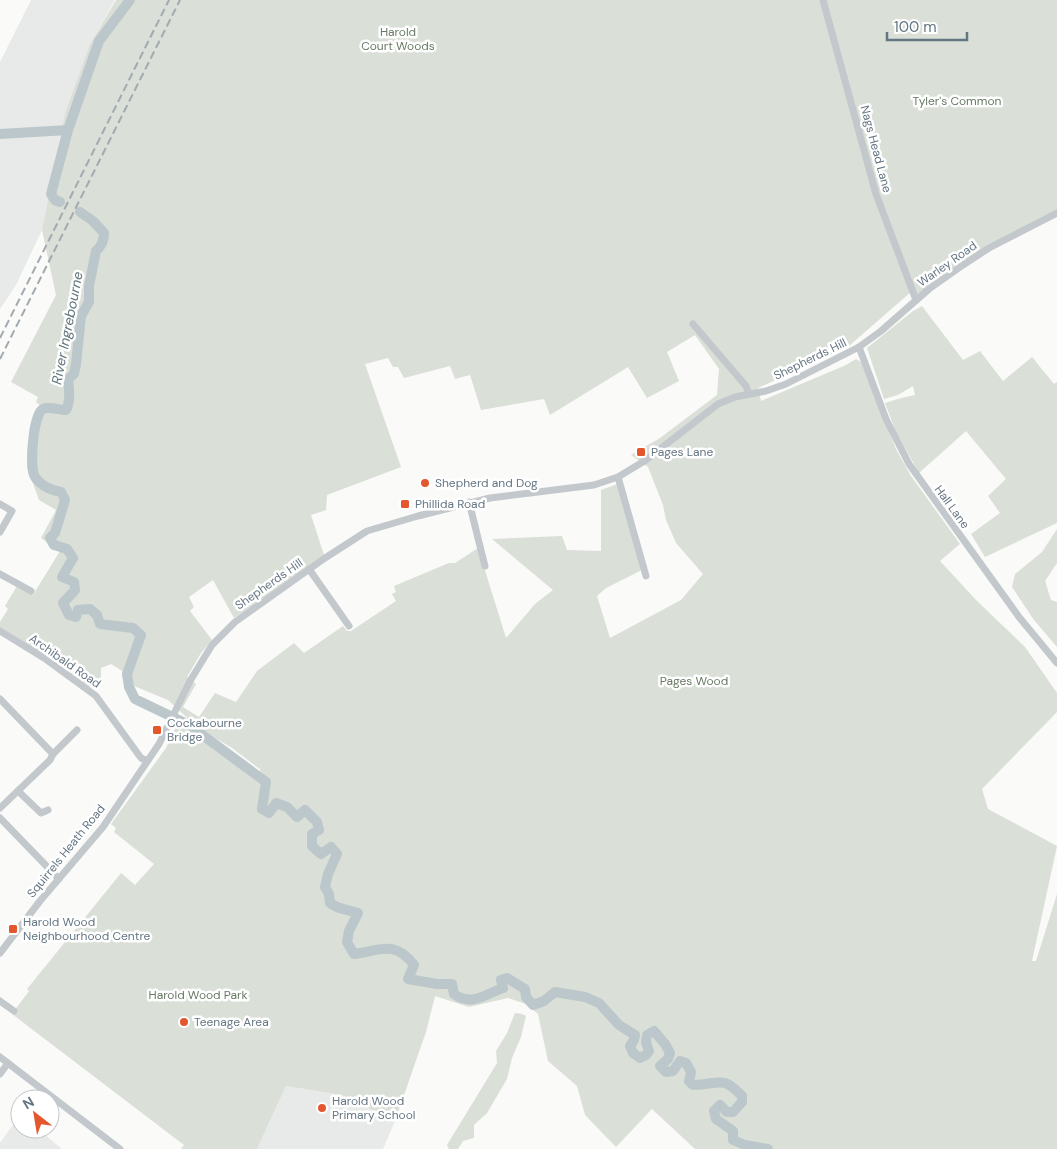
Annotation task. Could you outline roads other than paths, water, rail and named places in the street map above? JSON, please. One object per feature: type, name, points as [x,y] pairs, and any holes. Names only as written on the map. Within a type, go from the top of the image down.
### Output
[{"type":"street","name":"Nags Head Lane","points":[[823,0],[876,194],[916,300]]},
{"type":"street","name":"Warley Road","points":[[858,347],[881,331],[944,278],[989,248],[1057,213]]},
{"type":"street","points":[[693,324],[746,386],[749,394]]},
{"type":"street","name":"Shepherds Hill","points":[[147,761],[167,729],[203,658],[222,634],[309,569],[367,531],[469,502],[594,484],[618,477],[646,460],[718,404],[735,397],[766,391],[786,384],[858,347]]},
{"type":"street","name":"Hall Lane","points":[[858,347],[886,419],[908,464],[1019,616],[1057,663]]},
{"type":"street","points":[[618,477],[646,576]]},
{"type":"street","points":[[469,502],[485,566]]},
{"type":"street","points":[[0,504],[12,510],[0,532]]},
{"type":"street","points":[[309,569],[349,626]]},
{"type":"street","points":[[0,574],[31,591]]},
{"type":"street","name":"Archibald Road","points":[[0,631],[44,658],[96,696],[105,705],[106,710],[142,758],[147,761]]},
{"type":"street","points":[[0,699],[53,754]]},
{"type":"street","points":[[0,808],[50,760],[53,754],[77,730]]},
{"type":"street","name":"Squirrels Heath Road","points":[[0,953],[20,925],[103,826],[147,761]]},
{"type":"street","points":[[18,791],[41,814],[48,810]]},
{"type":"street","points":[[0,818],[59,880]]},
{"type":"street","points":[[0,1001],[14,1011]]},
{"type":"street","points":[[0,1057],[120,1149]]},
{"type":"street","points":[[0,1074],[8,1063]]},
{"type":"waterway","name":"River Ingrebourne","points":[[60,202],[55,200],[51,194],[68,130],[99,41],[130,0]]},
{"type":"waterway","points":[[0,134],[68,130]]},
{"type":"waterway","name":"River Ingrebourne","points":[[80,212],[93,221],[104,233],[104,238],[96,251],[89,286],[89,302],[81,316],[74,374],[68,379],[68,406],[66,410],[43,409],[34,430],[32,453],[35,477],[46,487],[61,492],[65,500],[55,533],[50,538],[54,545],[67,549],[73,558],[62,577],[74,582],[75,590],[63,603],[69,615],[76,617],[78,610],[90,609],[97,615],[100,624],[133,628],[141,635],[127,674],[129,687],[135,699],[189,725],[266,782],[262,809],[269,813],[276,803],[287,807],[297,817],[305,810],[317,822],[319,830],[312,834],[312,846],[321,854],[331,847],[337,854],[328,874],[325,887],[329,894],[330,903],[358,913],[349,931],[347,942],[354,954],[380,949],[394,949],[407,957],[414,965],[408,979],[437,984],[452,984],[454,994],[461,998],[478,998],[503,988],[501,980],[507,978],[525,989],[526,997],[533,1005],[544,1001],[555,992],[585,997],[599,1003],[619,1025],[635,1035],[630,1046],[633,1053],[640,1058],[649,1051],[646,1042],[647,1035],[654,1031],[670,1053],[668,1059],[660,1066],[666,1072],[673,1071],[680,1061],[686,1063],[691,1072],[689,1081],[693,1085],[719,1082],[735,1089],[742,1096],[742,1102],[733,1112],[727,1112],[720,1105],[714,1111],[716,1119],[733,1131],[733,1140],[745,1145],[768,1149]]},
{"type":"railway","points":[[0,338],[169,0]]},
{"type":"railway","points":[[0,359],[180,0]]},
{"type":"place","name":"Pages Lane","points":[[641,452]]},
{"type":"place","name":"Shepherd and Dog","points":[[425,483]]},
{"type":"place","name":"Phillida Road","points":[[405,504]]},
{"type":"place","name":"Cockabourne Bridge","points":[[157,730]]},
{"type":"place","name":"Harold Wood Neighbourhood Centre","points":[[13,929]]},
{"type":"place","name":"Teenage Area","points":[[184,1022]]},
{"type":"place","name":"Harold Wood Primary School","points":[[322,1108]]},
{"type":"park label","name":"Harold Court Woods","points":[[398,39]]},
{"type":"park label","name":"Tyler's Common","points":[[957,101]]},
{"type":"park label","name":"Pages Wood","points":[[694,681]]},
{"type":"park label","name":"Harold Wood Park","points":[[198,995]]}]
